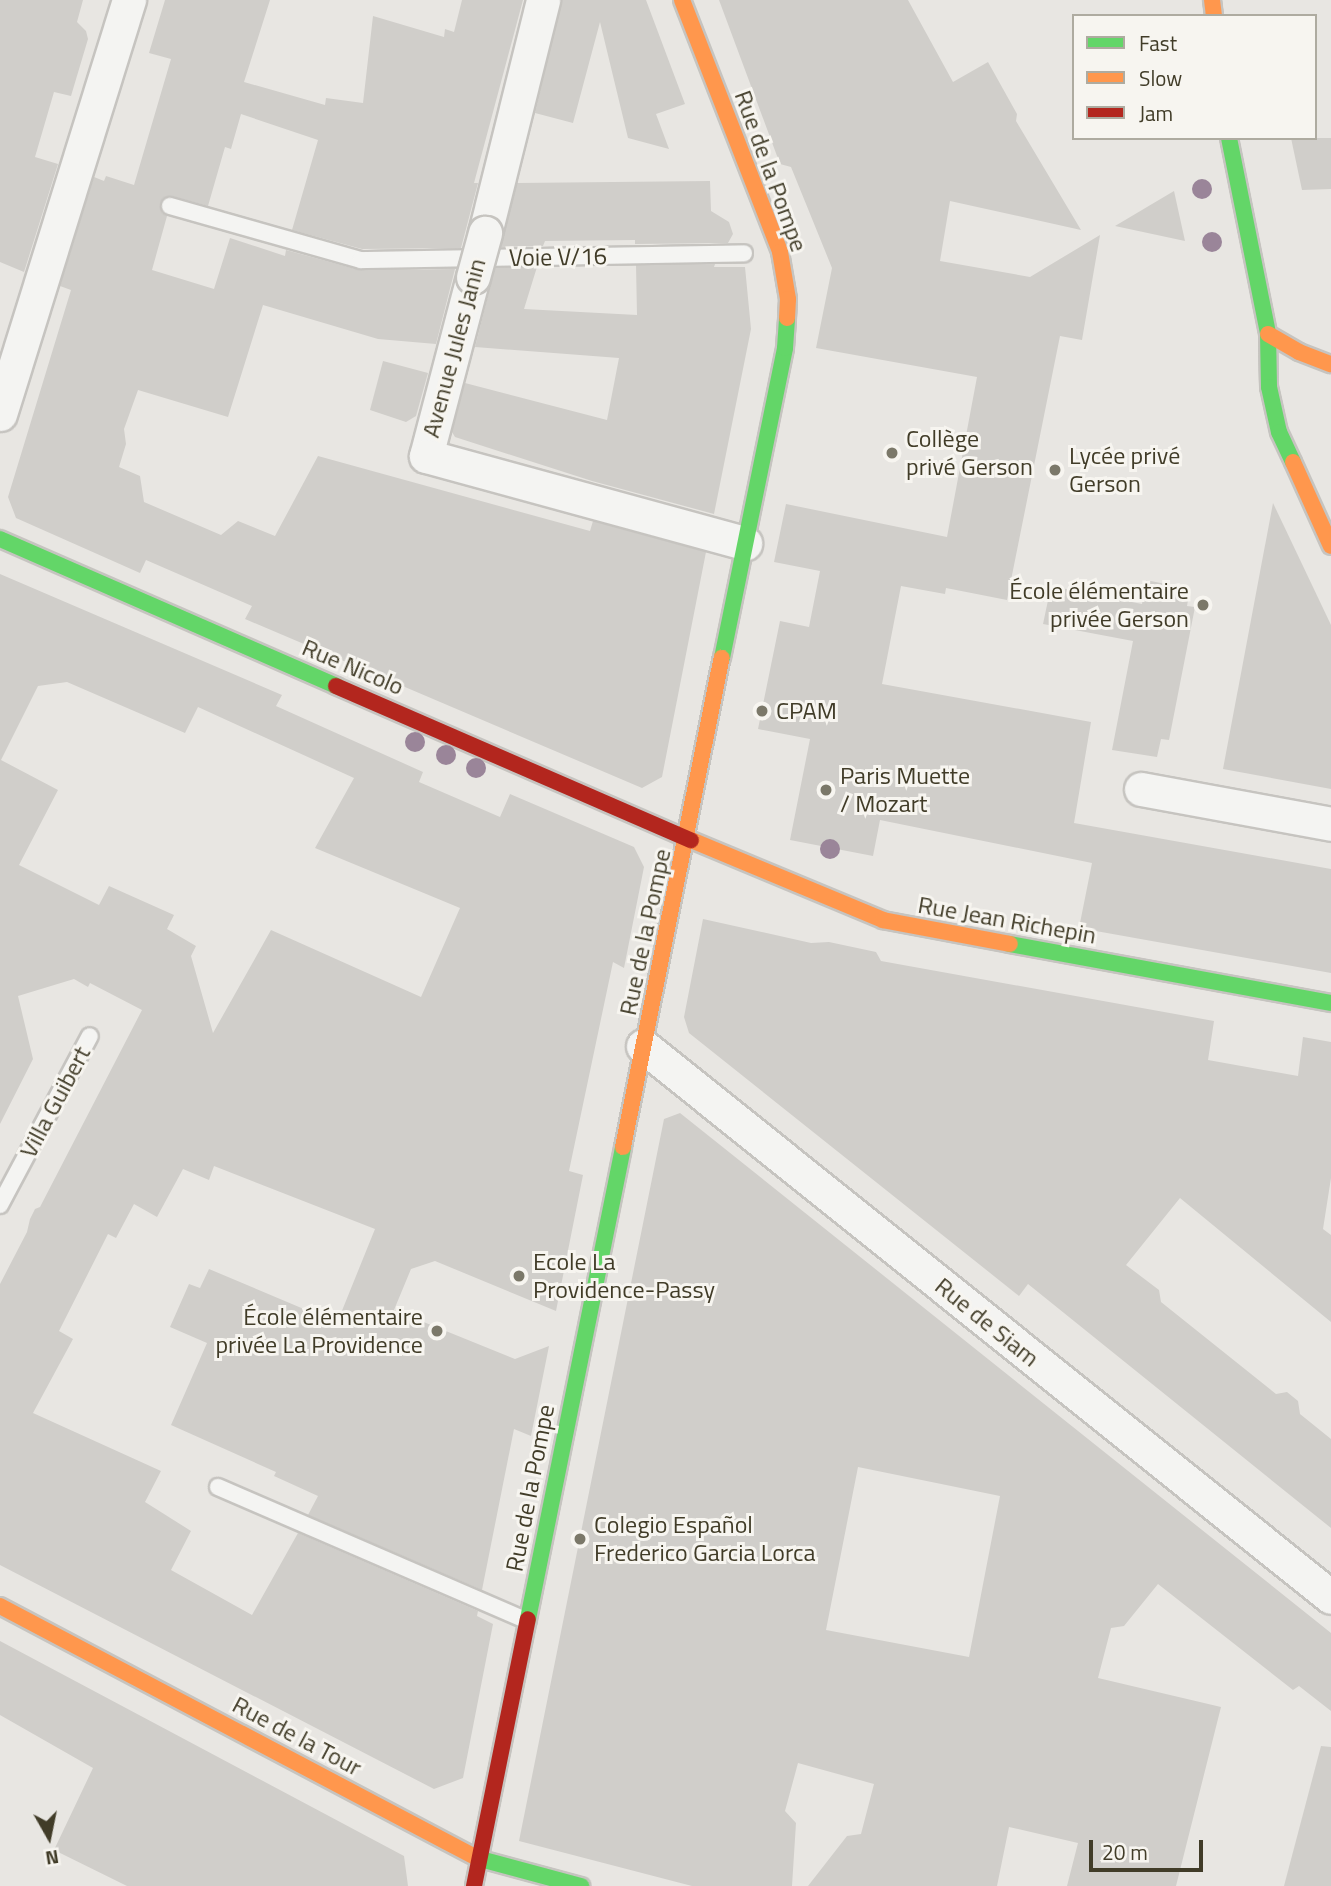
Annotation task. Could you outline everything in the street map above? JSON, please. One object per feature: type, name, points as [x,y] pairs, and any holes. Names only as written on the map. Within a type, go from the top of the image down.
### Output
[{"type":"street","points":[[0,414],[129,0]]},
{"type":"street","name":"Avenue Jules Janin","points":[[543,0],[426,456],[745,543]]},
{"type":"street","name":"Rue de la Pompe","points":[[474,1886],[643,1046],[688,839],[785,348],[788,299],[780,252],[682,0]]},
{"type":"street","points":[[1229,140],[1268,334],[1269,387],[1279,432],[1331,546]]},
{"type":"street","points":[[1268,334],[1299,352],[1331,364]]},
{"type":"street","name":"Rue Nicolo","points":[[0,539],[688,839]]},
{"type":"street","points":[[1141,789],[1331,824]]},
{"type":"street","name":"Rue Jean Richepin","points":[[688,839],[883,920],[1331,1003]]},
{"type":"street","name":"Rue de Siam","points":[[643,1046],[1331,1597]]},
{"type":"street","name":"Rue de la Tour","points":[[0,1606],[479,1859],[581,1886]]},
{"type":"lane","name":"Voie V/16","points":[[170,206],[361,261],[744,253]]},
{"type":"lane","name":"Villa Guibert","points":[[0,1205],[90,1036]]},
{"type":"lane","points":[[218,1487],[527,1622]]},
{"type":"building","points":[[0,0],[83,0],[77,22],[86,31],[88,39],[71,96],[54,92],[35,157],[58,164],[24,272],[0,262]]},
{"type":"building","points":[[165,0],[270,0],[244,82],[325,105],[326,98],[363,103],[373,16],[444,37],[445,29],[454,32],[462,0],[523,0],[474,183],[478,183],[461,248],[362,249],[292,230],[318,140],[241,114],[231,149],[225,147],[208,206],[172,196],[163,198],[160,204],[162,213],[167,216],[152,270],[214,289],[230,238],[285,256],[286,250],[359,270],[455,269],[436,344],[378,339],[263,305],[228,417],[138,390],[124,429],[126,444],[119,467],[140,476],[144,502],[221,535],[238,521],[275,536],[318,456],[590,531],[593,521],[706,552],[662,777],[642,788],[245,619],[252,606],[146,560],[140,573],[16,518],[8,497],[71,290],[60,286],[94,177],[104,181],[106,176],[134,185],[171,59],[149,53]]},
{"type":"building","points":[[562,0],[646,0],[685,104],[656,114],[669,149],[628,138],[600,22],[573,123],[535,113]]},
{"type":"building","points":[[719,0],[908,0],[953,82],[988,62],[1017,114],[1016,121],[1081,230],[950,201],[940,261],[1030,277],[1100,235],[1082,340],[1060,336],[1007,600],[946,588],[945,594],[901,586],[882,684],[1091,722],[1074,823],[1331,869],[1331,973],[1079,928],[1092,863],[880,820],[873,856],[790,840],[810,739],[758,729],[780,621],[809,627],[820,571],[774,562],[786,504],[947,537],[977,377],[816,348],[832,268],[791,167],[780,164]]},
{"type":"building","points":[[1331,138],[1331,189],[1302,190],[1291,140]]},
{"type":"building","points":[[710,181],[711,211],[729,222],[733,234],[728,243],[545,241],[543,246],[501,247],[517,183]]},
{"type":"building","points":[[1174,191],[1185,241],[1115,226]]},
{"type":"building","points":[[715,264],[714,267],[745,267],[751,329],[714,514],[592,481],[455,437],[452,432],[465,383],[607,420],[619,358],[475,347],[495,268],[537,267],[524,309],[637,315],[636,265]]},
{"type":"building","points":[[383,361],[428,373],[416,416],[406,422],[370,410]]},
{"type":"building","points":[[1273,503],[1331,625],[1331,789],[1223,769]]},
{"type":"building","points":[[0,574],[282,695],[276,706],[423,772],[419,782],[500,817],[510,794],[634,847],[644,867],[624,968],[613,962],[569,1171],[583,1175],[556,1311],[435,1261],[411,1269],[394,1310],[515,1359],[549,1346],[531,1436],[514,1429],[482,1590],[308,1515],[318,1496],[274,1476],[276,1472],[171,1425],[207,1343],[170,1327],[189,1284],[200,1288],[209,1269],[337,1323],[375,1229],[214,1166],[209,1180],[183,1169],[157,1217],[134,1204],[116,1238],[108,1234],[59,1331],[73,1339],[33,1413],[161,1471],[145,1502],[191,1531],[171,1570],[252,1615],[298,1533],[478,1611],[477,1616],[493,1624],[463,1778],[434,1789],[0,1565],[0,1284],[27,1232],[35,1209],[40,1207],[142,1010],[90,983],[88,987],[74,979],[18,996],[33,1059],[0,1124]],"holes":[[[67,682],[185,733],[198,707],[354,778],[315,848],[460,908],[421,997],[271,930],[213,1033],[191,956],[196,946],[167,929],[174,915],[109,886],[99,905],[19,865],[58,790],[1,760],[38,686]]]},
{"type":"building","points":[[1146,580],[1190,589],[1187,606],[1195,607],[1169,740],[1161,739],[1157,757],[1112,750],[1133,641],[1043,624],[1051,586],[1142,604]]},
{"type":"building","points":[[703,919],[811,943],[829,942],[876,952],[881,961],[1214,1021],[1208,1060],[1298,1076],[1303,1037],[1331,1042],[1331,1178],[1323,1229],[1331,1235],[1331,1322],[1180,1198],[1126,1265],[1159,1290],[1161,1302],[1276,1394],[1287,1392],[1298,1401],[1300,1414],[1331,1439],[1331,1528],[1028,1284],[1019,1296],[689,1033],[684,1017]]},
{"type":"building","points":[[680,1113],[1331,1633],[1331,1711],[1299,1686],[1293,1690],[1158,1584],[1124,1626],[1111,1628],[1098,1678],[1221,1707],[1176,1886],[1067,1886],[1078,1843],[1009,1827],[997,1886],[808,1886],[847,1836],[861,1834],[874,1784],[798,1763],[785,1811],[796,1823],[792,1886],[692,1886],[519,1841],[664,1119]],"holes":[[[858,1467],[1000,1496],[969,1657],[826,1630]]]},
{"type":"building","points":[[0,1641],[404,1856],[408,1886],[127,1886],[54,1850],[93,1768],[0,1715]]},
{"type":"building","points":[[1321,1746],[1331,1747],[1331,1886],[1284,1886]]},
{"type":"traffic: fast","points":[[1229,140],[1268,334],[1269,387],[1279,432],[1293,462]]},
{"type":"traffic: fast","points":[[722,658],[785,348],[787,318]]},
{"type":"traffic: fast","points":[[0,539],[336,686]]},
{"type":"traffic: fast","points":[[1010,944],[1331,1003]]},
{"type":"traffic: fast","points":[[528,1619],[623,1147]]},
{"type":"traffic: fast","points":[[477,1858],[581,1886]]},
{"type":"traffic: slow","points":[[682,0],[780,252],[788,299],[787,318]]},
{"type":"traffic: slow","points":[[1212,0],[1214,14]]},
{"type":"traffic: slow","points":[[1268,334],[1299,352],[1331,364]]},
{"type":"traffic: slow","points":[[1293,462],[1331,546]]},
{"type":"traffic: slow","points":[[623,1147],[722,658]]},
{"type":"traffic: slow","points":[[691,840],[883,920],[1010,944]]},
{"type":"traffic: slow","points":[[0,1606],[477,1858]]},
{"type":"traffic: jam","points":[[336,686],[691,840]]},
{"type":"traffic: jam","points":[[474,1886],[528,1619]]},
{"type":"place","name":"Collège privé Gerson","points":[[892,453]]},
{"type":"place","name":"Lycée privé Gerson","points":[[1055,470]]},
{"type":"place","name":"École élémentaire privée Gerson","points":[[1203,605]]},
{"type":"place","name":"CPAM","points":[[762,711]]},
{"type":"place","name":"Paris Muette / Mozart","points":[[826,790]]},
{"type":"place","name":"Ecole La Providence-Passy","points":[[519,1276]]},
{"type":"place","name":"École élémentaire privée La Providence","points":[[437,1331]]},
{"type":"place","name":"Colegio Español Frederico Garcia Lorca","points":[[580,1539]]}]
